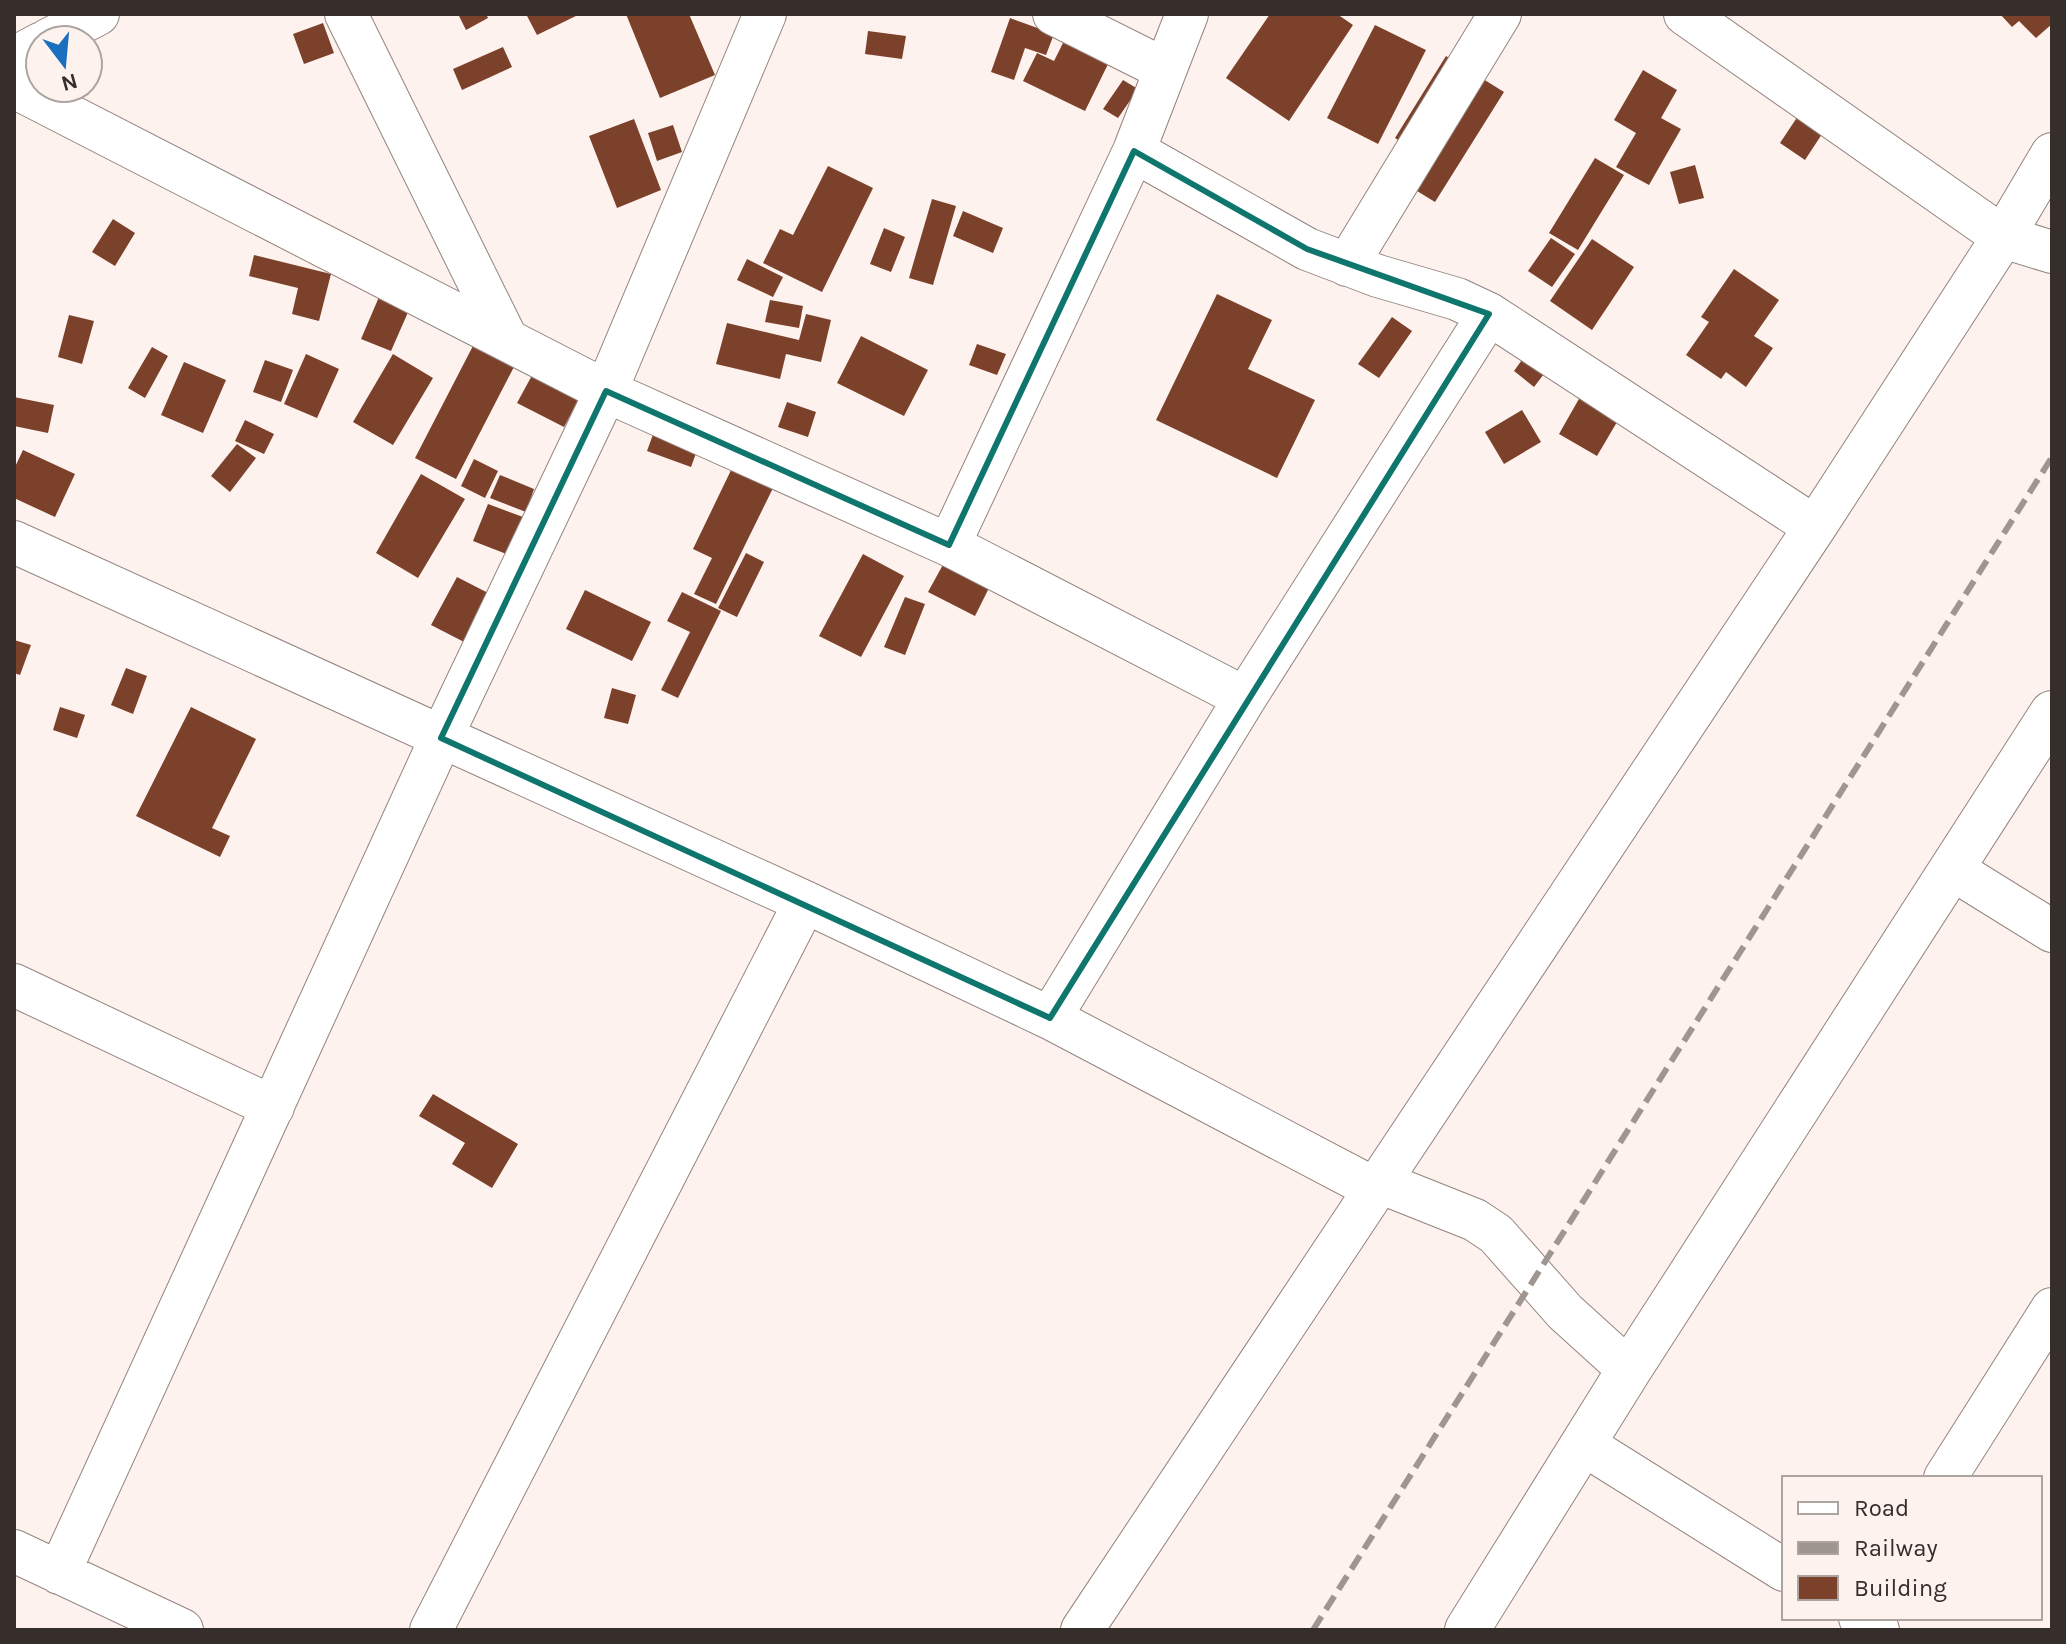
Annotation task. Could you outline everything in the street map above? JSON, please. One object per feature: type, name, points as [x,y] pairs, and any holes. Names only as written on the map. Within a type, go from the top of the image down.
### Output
[{"type":"main road","points":[[1467,1630],[1629,1370],[2052,713]]},
{"type":"street","points":[[79,24],[98,14]]},
{"type":"street","points":[[346,14],[507,340]]},
{"type":"street","points":[[1054,14],[1164,69]]},
{"type":"street","points":[[949,545],[1134,151],[1187,14]]},
{"type":"street","points":[[1347,265],[1500,14]]},
{"type":"street","points":[[1689,15],[2003,237],[2052,252]]},
{"type":"street","points":[[59,1573],[441,738],[606,391],[758,19]]},
{"type":"street","points":[[14,87],[606,391],[949,545],[1245,698]]},
{"type":"street","points":[[1134,151],[1307,249],[1347,265],[1457,299],[1489,314],[1815,527]]},
{"type":"street","points":[[1082,1630],[1815,527],[2003,237],[2052,154]]},
{"type":"street","points":[[1050,1018],[1245,698],[1489,314]]},
{"type":"street","points":[[14,542],[805,902],[1050,1018],[1375,1189],[1387,1185],[1475,1220],[1496,1234],[1558,1305],[1629,1370]]},
{"type":"street","points":[[1952,869],[2052,931]]},
{"type":"street","points":[[431,1630],[805,902]]},
{"type":"street","points":[[17,995],[273,1107]]},
{"type":"street","points":[[1946,1476],[2052,1309]]},
{"type":"street","points":[[1583,1444],[1782,1569]]},
{"type":"street","points":[[14,1551],[182,1630]]},
{"type":"highlighted area","points":[[1134,151],[1307,249],[1489,314],[1050,1018],[441,738],[606,391],[949,545]]},
{"type":"building","points":[[458,14],[486,14],[488,18],[466,30]]},
{"type":"building","points":[[526,14],[580,14],[537,35]]},
{"type":"building","points":[[626,14],[689,14],[715,75],[660,98]]},
{"type":"building","points":[[1270,14],[1337,14],[1353,25],[1289,121],[1226,78]]},
{"type":"building","points":[[2000,14],[2052,14],[2052,24],[2036,38],[2019,21],[2012,27]]},
{"type":"building","points":[[1010,18],[1054,34],[1046,55],[1025,48],[1014,80],[991,72]]},
{"type":"building","points":[[323,23],[334,53],[304,64],[293,34]]},
{"type":"building","points":[[1375,25],[1426,50],[1378,144],[1327,118]]},
{"type":"building","points":[[868,31],[906,36],[902,59],[865,54]]},
{"type":"building","points":[[1065,39],[1110,60],[1085,111],[1023,81],[1037,53],[1054,61]]},
{"type":"building","points":[[503,47],[512,67],[462,90],[453,69]]},
{"type":"building","points":[[1446,56],[1504,92],[1435,202],[1404,183],[1422,155],[1395,138]]},
{"type":"building","points":[[1643,70],[1677,90],[1661,118],[1681,129],[1649,185],[1616,167],[1636,133],[1614,120]]},
{"type":"building","points":[[1123,80],[1138,89],[1118,118],[1103,109]]},
{"type":"building","points":[[1798,116],[1824,131],[1805,160],[1780,143]]},
{"type":"building","points":[[634,119],[661,190],[617,208],[589,136]]},
{"type":"building","points":[[673,125],[682,152],[657,161],[648,133]]},
{"type":"building","points":[[1595,158],[1624,175],[1578,250],[1549,233]]},
{"type":"building","points":[[1695,165],[1704,198],[1679,204],[1670,172]]},
{"type":"building","points":[[828,166],[873,188],[822,292],[763,263],[780,229],[793,235]]},
{"type":"building","points":[[932,199],[956,206],[933,285],[909,278]]},
{"type":"building","points":[[963,211],[1003,228],[993,253],[953,236]]},
{"type":"building","points":[[113,219],[135,233],[115,266],[92,252]]},
{"type":"building","points":[[884,228],[905,237],[891,272],[870,264]]},
{"type":"building","points":[[1551,238],[1575,254],[1552,287],[1528,271]]},
{"type":"building","points":[[1592,239],[1634,267],[1592,330],[1550,301]]},
{"type":"building","points":[[254,255],[331,274],[319,321],[292,314],[298,288],[249,276]]},
{"type":"building","points":[[747,259],[783,277],[773,297],[737,280]]},
{"type":"building","points":[[1734,269],[1779,300],[1754,336],[1773,348],[1746,387],[1726,372],[1721,379],[1686,355],[1709,322],[1701,317]]},
{"type":"building","points":[[1217,294],[1272,320],[1248,369],[1315,400],[1277,478],[1156,420]]},
{"type":"building","points":[[379,297],[409,310],[391,351],[361,339]]},
{"type":"building","points":[[770,300],[803,306],[799,328],[765,322]]},
{"type":"building","points":[[806,314],[831,320],[821,362],[786,354],[780,379],[716,364],[727,323],[799,340]]},
{"type":"building","points":[[69,315],[94,321],[82,364],[58,357]]},
{"type":"building","points":[[1392,317],[1412,331],[1379,378],[1358,364]]},
{"type":"building","points":[[861,336],[928,370],[904,416],[837,383]]},
{"type":"building","points":[[475,342],[516,363],[456,479],[415,458]]},
{"type":"building","points":[[1534,343],[1556,358],[1534,387],[1514,371]]},
{"type":"building","points":[[977,344],[1006,354],[997,375],[969,365]]},
{"type":"building","points":[[152,347],[168,356],[145,398],[128,388]]},
{"type":"building","points":[[306,354],[339,369],[317,418],[284,404]]},
{"type":"building","points":[[393,354],[433,378],[393,445],[353,422]]},
{"type":"building","points":[[265,360],[293,370],[281,402],[253,392]]},
{"type":"building","points":[[184,362],[226,380],[203,433],[161,415]]},
{"type":"building","points":[[536,368],[582,393],[564,427],[517,403]]},
{"type":"building","points":[[1588,383],[1627,405],[1597,456],[1559,434]]},
{"type":"building","points":[[14,397],[54,405],[48,433],[14,426]]},
{"type":"building","points":[[787,402],[816,412],[808,437],[778,427]]},
{"type":"building","points":[[1522,410],[1541,442],[1504,464],[1485,432]]},
{"type":"building","points":[[245,420],[274,434],[264,454],[235,441]]},
{"type":"building","points":[[655,429],[699,445],[691,467],[647,451]]},
{"type":"building","points":[[237,444],[256,458],[230,492],[211,476]]},
{"type":"building","points":[[23,450],[75,474],[55,517],[14,498],[14,469]]},
{"type":"building","points":[[474,459],[498,471],[485,498],[461,486]]},
{"type":"building","points":[[734,464],[775,484],[716,604],[694,594],[712,558],[693,549]]},
{"type":"building","points":[[421,474],[465,499],[418,578],[376,553]]},
{"type":"building","points":[[500,475],[534,489],[526,512],[490,498]]},
{"type":"building","points":[[488,504],[523,517],[509,555],[473,541]]},
{"type":"building","points":[[746,553],[764,562],[737,617],[718,608]]},
{"type":"building","points":[[863,554],[904,576],[861,657],[819,636]]},
{"type":"building","points":[[945,561],[991,584],[975,616],[928,592]]},
{"type":"building","points":[[457,577],[492,595],[468,644],[431,625]]},
{"type":"building","points":[[585,590],[651,622],[632,661],[566,629]]},
{"type":"building","points":[[682,592],[721,611],[678,698],[661,690],[690,632],[667,621]]},
{"type":"building","points":[[905,597],[925,604],[905,655],[884,647]]},
{"type":"building","points":[[14,640],[31,645],[20,675],[14,673]]},
{"type":"building","points":[[126,668],[147,676],[133,714],[111,705]]},
{"type":"building","points":[[612,688],[636,695],[628,724],[604,718]]},
{"type":"building","points":[[60,707],[85,715],[77,738],[53,730]]},
{"type":"building","points":[[191,707],[256,739],[212,828],[230,836],[220,857],[136,816]]},
{"type":"building","points":[[433,1094],[518,1144],[492,1188],[452,1164],[465,1143],[419,1116]]},
{"type":"railway","points":[[1313,1630],[2052,457]]}]
